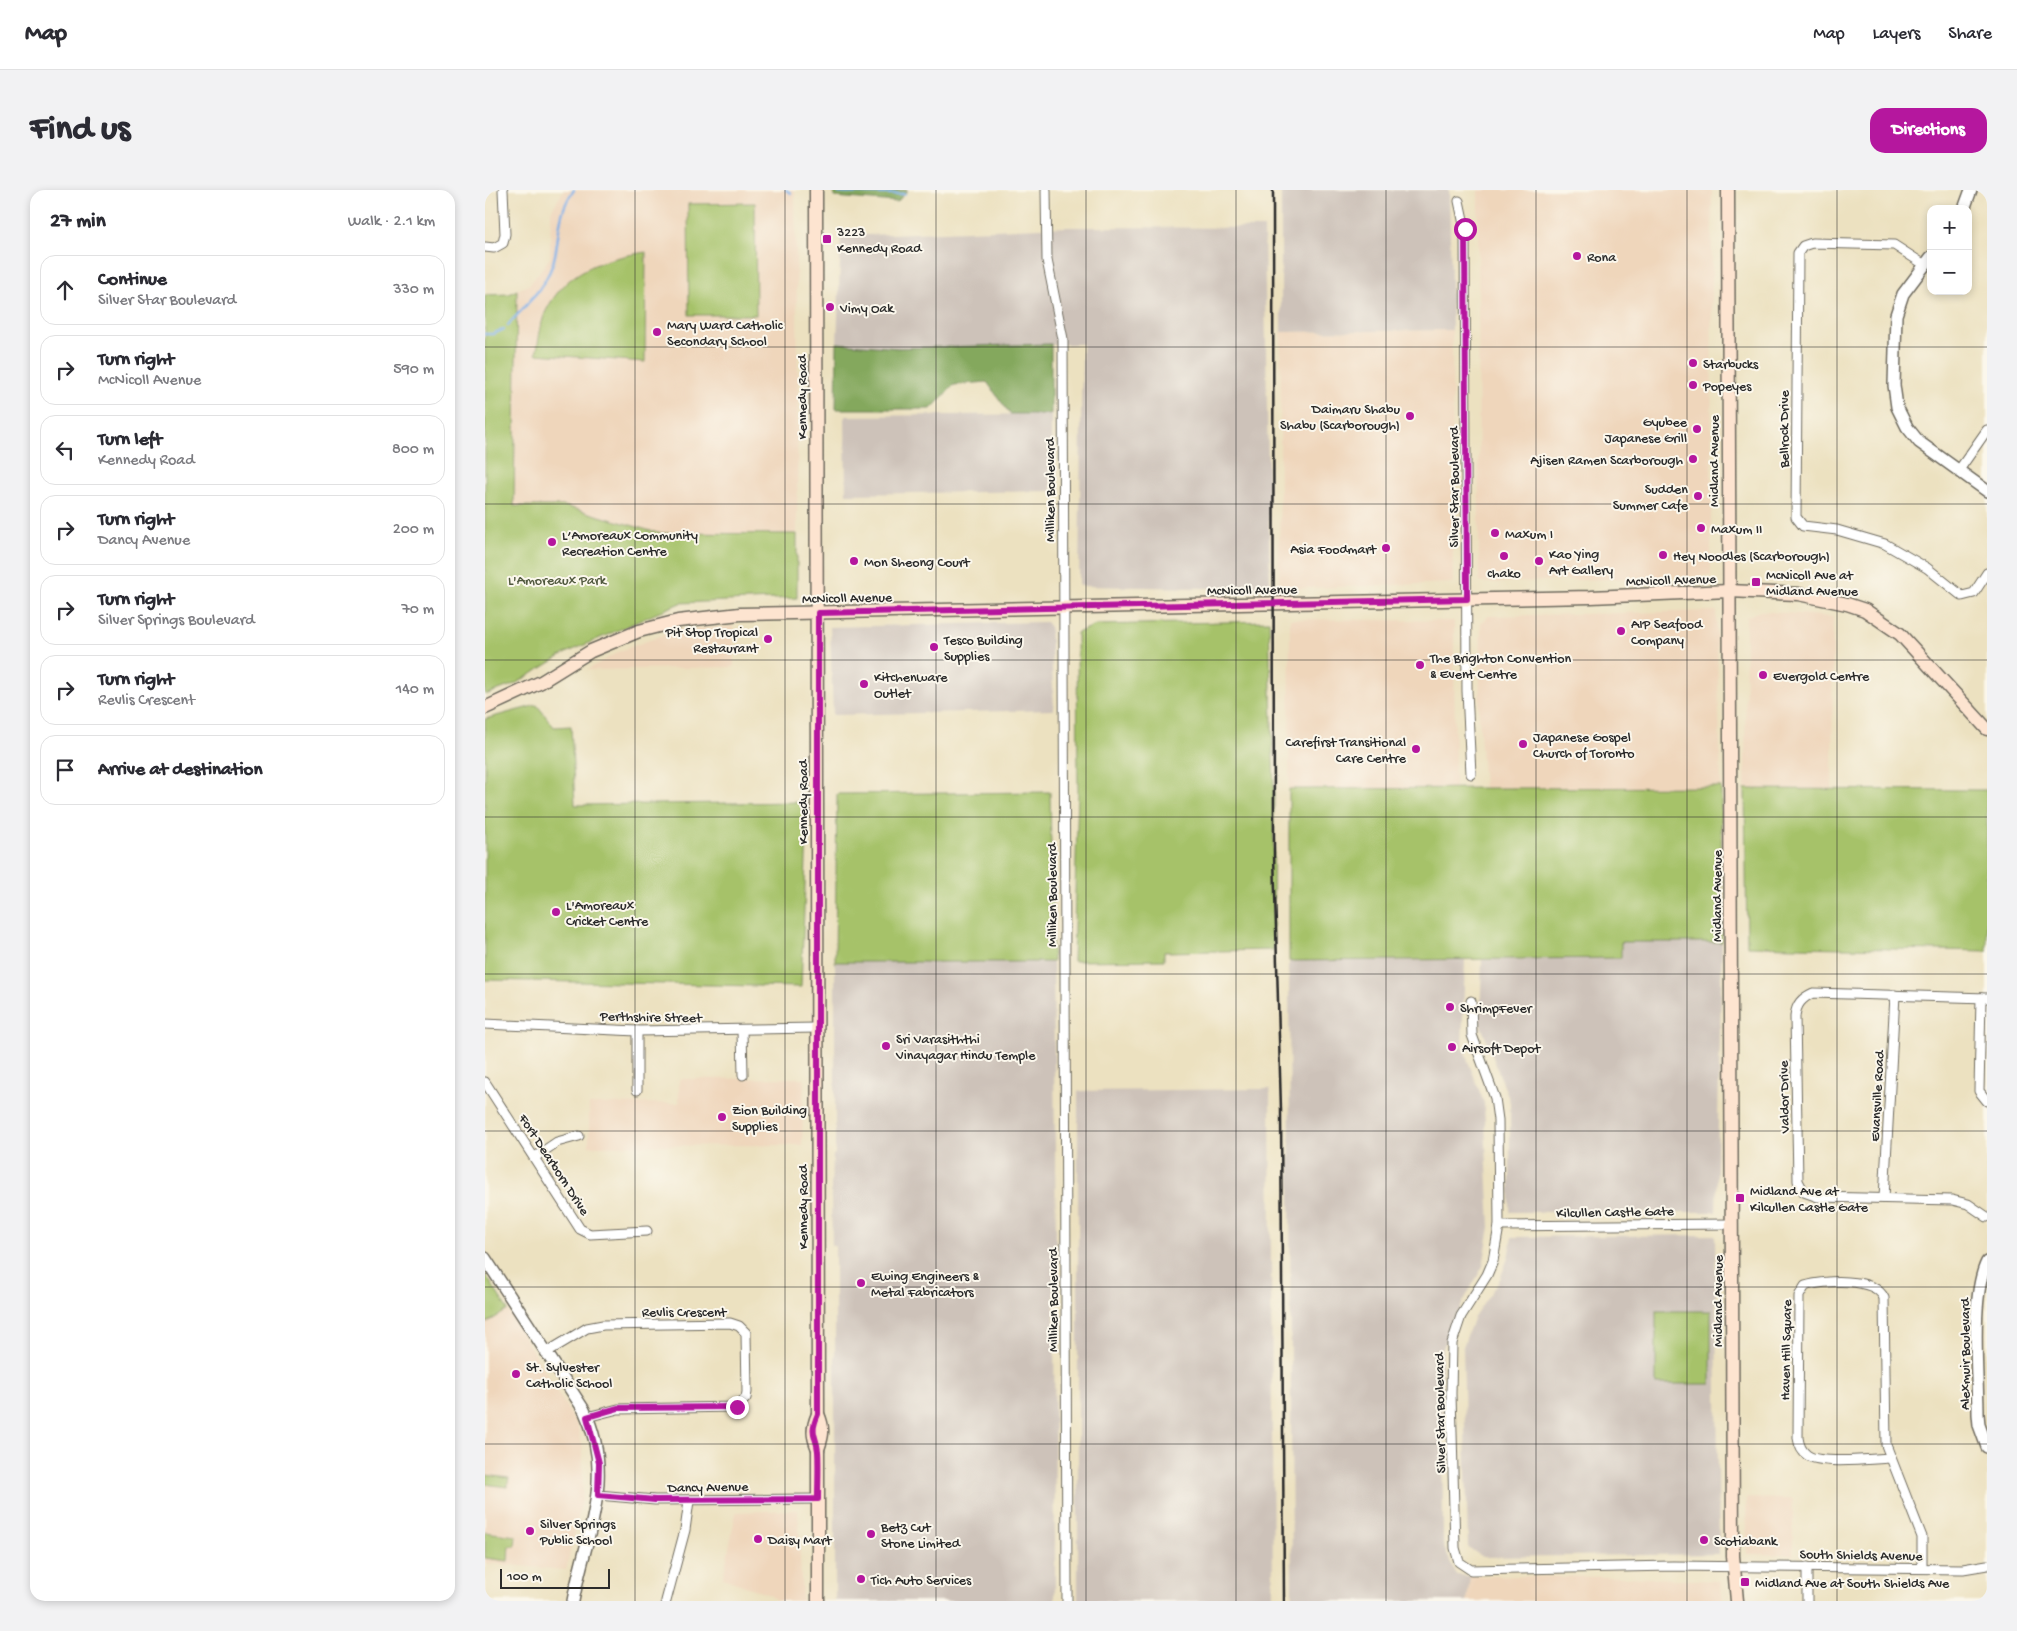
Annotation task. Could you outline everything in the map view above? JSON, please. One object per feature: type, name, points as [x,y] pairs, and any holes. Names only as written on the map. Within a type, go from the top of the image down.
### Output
[{"type":"main road","name":"Kennedy Road","points":[[816,190],[818,1414],[813,1426],[813,1436],[818,1449],[818,1601]]},
{"type":"main road","name":"Midland Avenue","points":[[1728,190],[1731,1224],[1734,1567],[1737,1601]]},
{"type":"main road","name":"McNicoll Avenue","points":[[485,708],[541,682],[591,651],[639,631],[678,621],[739,614],[1591,597],[1729,591],[1814,596],[1865,610],[1900,634],[1987,730]]},
{"type":"street","points":[[485,247],[494,248],[503,243],[505,234],[503,190]]},
{"type":"street","name":"Milliken Boulevard","points":[[1046,190],[1047,260],[1063,339],[1067,1601]]},
{"type":"street","points":[[1965,205],[1971,190]]},
{"type":"street","name":"Silver Star Boulevard","points":[[1459,201],[1465,229],[1467,691],[1471,774]]},
{"type":"street","name":"Bellrock Drive","points":[[1927,260],[1902,248],[1885,243],[1812,243],[1803,246],[1797,253],[1796,517],[1803,526],[1862,536],[1891,547],[1927,568],[1962,596],[1974,593],[1987,573]]},
{"type":"street","points":[[1927,262],[1903,294],[1896,315],[1895,398],[1902,419],[1919,442],[1987,490]]},
{"type":"street","points":[[1959,470],[1987,430]]},
{"type":"street","name":"Valdor Drive","points":[[1984,998],[1813,994],[1805,996],[1799,1003],[1795,1017],[1799,1187],[1804,1192],[1817,1197],[1960,1201],[1987,1217]]},
{"type":"street","name":"Evansville Road","points":[[1883,1198],[1895,995]]},
{"type":"street","points":[[1984,998],[1979,1091],[1987,1101]]},
{"type":"street","name":"Silver Star Boulevard","points":[[1471,1002],[1472,1035],[1495,1098],[1498,1120],[1499,1226],[1493,1261],[1487,1275],[1461,1316],[1452,1343],[1451,1394],[1455,1548],[1459,1562],[1471,1570],[1734,1567]]},
{"type":"street","name":"Perthshire Street","points":[[485,1024],[637,1031],[817,1028]]},
{"type":"street","points":[[742,1030],[743,1075]]},
{"type":"street","points":[[637,1031],[637,1090]]},
{"type":"street","name":"Fort Dearborn Drive","points":[[485,1082],[584,1232],[647,1231]]},
{"type":"street","points":[[535,1157],[557,1142],[579,1136]]},
{"type":"street","name":"Kilcullen Castle Gate","points":[[1499,1226],[1731,1224]]},
{"type":"street","points":[[485,1258],[587,1417],[599,1463],[598,1495],[573,1601]]},
{"type":"street","name":"Alexmuir Boulevard","points":[[1987,1262],[1980,1280],[1977,1324],[1978,1414],[1979,1424],[1987,1446]]},
{"type":"street","name":"Haven Hill Square","points":[[1890,1458],[1821,1459],[1804,1454],[1800,1448],[1798,1438],[1799,1296],[1805,1286],[1825,1282],[1863,1283],[1874,1286],[1881,1292],[1885,1305],[1885,1434],[1890,1458],[1922,1537],[1923,1568]]},
{"type":"street","name":"Revlis Crescent","points":[[547,1352],[587,1328],[603,1325],[730,1323],[739,1326],[746,1333],[747,1392],[745,1398],[737,1407],[618,1408],[587,1417]]},
{"type":"street","name":"Dancy Avenue","points":[[598,1495],[631,1499],[818,1499]]},
{"type":"street","points":[[666,1601],[685,1530],[689,1500]]},
{"type":"street","name":"South Shields Avenue","points":[[1734,1567],[1963,1569],[1987,1565]]},
{"type":"street","points":[[1807,1567],[1807,1601]]},
{"type":"shaded area","name":"Mary Ward Catholic Secondary School","points":[[564,190],[795,190],[798,376],[797,534],[658,533],[565,506],[514,506],[517,290],[530,284],[550,258],[551,211]]},
{"type":"shaded area","points":[[1281,190],[1449,190],[1452,330],[1281,332]]},
{"type":"shaded area","points":[[1478,190],[1712,190],[1711,576],[1481,583],[1479,579]]},
{"type":"shaded area","points":[[1068,227],[1264,228],[1270,589],[1079,586],[1082,344],[898,348],[837,343],[841,236]]},
{"type":"shaded area","points":[[1452,330],[1453,583],[1279,589],[1281,332]]},
{"type":"shaded area","points":[[1051,414],[1051,491],[846,494],[845,416]]},
{"type":"shaded area","points":[[1716,611],[1721,787],[1484,788],[1479,718],[1481,623],[1489,616]]},
{"type":"shaded area","points":[[1760,611],[1833,617],[1832,789],[1745,789],[1746,617]]},
{"type":"shaded area","points":[[1290,619],[1454,621],[1455,788],[1289,789]]},
{"type":"shaded area","points":[[1046,622],[1050,627],[1054,710],[833,715],[830,627]]},
{"type":"shaded area","points":[[733,626],[734,667],[587,670],[620,651],[677,630]]},
{"type":"shaded area","points":[[1621,942],[1722,942],[1716,1212],[1510,1212],[1510,1102],[1480,1023],[1482,960],[1621,958]]},
{"type":"shaded area","points":[[1465,960],[1462,1045],[1484,1103],[1490,1227],[1483,1266],[1463,1302],[1442,1350],[1443,1545],[1456,1575],[1470,1576],[1467,1601],[1292,1601],[1289,961]]},
{"type":"shaded area","points":[[835,962],[1053,962],[1056,1243],[1054,1244],[1055,1601],[835,1601],[835,1246],[832,1246],[831,1185],[833,1155],[835,1154]]},
{"type":"shaded area","points":[[804,1078],[802,1145],[589,1146],[589,1104],[679,1103],[679,1079]]},
{"type":"shaded area","points":[[1270,1089],[1273,1601],[1078,1601],[1078,1091]]},
{"type":"shaded area","points":[[1715,1235],[1719,1554],[1482,1557],[1468,1547],[1463,1347],[1473,1319],[1500,1279],[1508,1258],[1512,1237]]},
{"type":"shaded area","points":[[508,1310],[577,1425],[583,1448],[582,1500],[566,1570],[485,1563],[485,1324]]},
{"type":"shaded area","points":[[1746,1498],[1793,1499],[1793,1555],[1747,1554]]},
{"type":"shaded area","points":[[798,1510],[802,1601],[777,1601],[770,1595],[723,1578],[736,1512]]},
{"type":"shaded area","points":[[1470,1576],[1625,1577],[1720,1581],[1723,1601],[1467,1601]]},
{"type":"green space","points":[[834,190],[908,190],[897,202],[834,197]]},
{"type":"green space","points":[[755,203],[756,315],[689,315],[688,204]]},
{"type":"green space","points":[[646,252],[645,362],[536,354],[545,313],[563,286],[575,276],[600,263]]},
{"type":"green space","name":"L'Amoreaux Park","points":[[517,290],[514,506],[565,506],[658,533],[797,534],[797,598],[680,603],[566,653],[515,684],[485,695],[485,295],[509,294]]},
{"type":"green space","points":[[837,343],[898,348],[1051,344],[1051,414],[1010,414],[987,382],[954,385],[931,409],[836,409]]},
{"type":"green space","points":[[1269,621],[1274,791],[1273,950],[1164,952],[1164,960],[1073,961],[1078,792],[1077,633],[1096,625]]},
{"type":"green space","points":[[537,705],[554,727],[571,726],[575,805],[805,802],[807,834],[801,987],[485,980],[485,719]]},
{"type":"green space","points":[[1721,787],[1722,942],[1621,942],[1621,958],[1289,961],[1289,789]]},
{"type":"green space","points":[[1745,789],[1987,790],[1987,951],[1747,946]]},
{"type":"green space","points":[[1050,792],[1053,962],[835,962],[837,794]]},
{"type":"green space","points":[[485,1274],[508,1310],[485,1324]]},
{"type":"green space","points":[[1656,1311],[1711,1311],[1711,1384],[1656,1384]]},
{"type":"green space","points":[[485,1475],[509,1478],[507,1487],[485,1484]]},
{"type":"green space","points":[[485,1532],[516,1536],[515,1546],[509,1546],[508,1561],[485,1558]]},
{"type":"waterway","points":[[508,325],[536,293],[548,275],[555,255],[562,213],[574,190]]},
{"type":"waterway","points":[[786,190],[791,193]]},
{"type":"waterway","points":[[839,193],[905,194]]},
{"type":"waterway","points":[[485,334],[493,334],[504,329]]},
{"type":"railway","points":[[1273,190],[1274,855],[1281,1110],[1284,1601]]},
{"type":"place","name":"3223 Kennedy Road","points":[[827,239]]},
{"type":"place","name":"Rona","points":[[1577,256]]},
{"type":"place","name":"Vimy Oak","points":[[830,307]]},
{"type":"place","name":"Mary Ward Catholic Secondary School","points":[[657,332]]},
{"type":"place","name":"Starbucks","points":[[1693,363]]},
{"type":"place","name":"Popeyes","points":[[1693,385]]},
{"type":"place","name":"Daimaru Shabu Shabu (Scarborough)","points":[[1410,416]]},
{"type":"place","name":"Gyubee Japanese Grill","points":[[1697,429]]},
{"type":"place","name":"Ajisen Ramen Scarborough","points":[[1693,459]]},
{"type":"place","name":"Sudden Summer Cafe","points":[[1698,496]]},
{"type":"place","name":"Maxum II","points":[[1701,528]]},
{"type":"place","name":"Maxum I","points":[[1495,533]]},
{"type":"place","name":"L’Amoreaux Community Recreation Centre","points":[[552,542]]},
{"type":"place","name":"Asia Foodmart","points":[[1386,548]]},
{"type":"place","name":"Hey Noodles (Scarborough)","points":[[1663,555]]},
{"type":"place","name":"chako","points":[[1504,556]]},
{"type":"place","name":"Mon Sheong Court","points":[[854,561]]},
{"type":"place","name":"Kao Ying Art Gallery","points":[[1539,561]]},
{"type":"place","name":"McNicoll Ave at Midland Avenue","points":[[1756,582]]},
{"type":"place","name":"AIP Seafood Company","points":[[1621,631]]},
{"type":"place","name":"Pit Stop Tropical Restaurant","points":[[768,639]]},
{"type":"place","name":"Tesco Building Supplies","points":[[934,647]]},
{"type":"place","name":"The Brighton Convention & Event Centre","points":[[1420,665]]},
{"type":"place","name":"Evergold Centre","points":[[1763,675]]},
{"type":"place","name":"Kitchenware Outlet","points":[[864,684]]},
{"type":"place","name":"Japanese Gospel Church of Toronto","points":[[1523,744]]},
{"type":"place","name":"Carefirst Transitional Care Centre","points":[[1416,749]]},
{"type":"place","name":"L'Amoreaux Cricket Centre","points":[[556,912]]},
{"type":"place","name":"ShrimpFever","points":[[1450,1007]]},
{"type":"place","name":"Sri Varasiththi Vinayagar Hindu Temple","points":[[886,1046]]},
{"type":"place","name":"Airsoft Depot","points":[[1452,1047]]},
{"type":"place","name":"Zion Building Supplies","points":[[722,1117]]},
{"type":"place","name":"Midland Ave at Kilcullen Castle Gate","points":[[1740,1198]]},
{"type":"place","name":"Ewing Engineers & Metal Fabricators","points":[[861,1283]]},
{"type":"place","name":"St. Sylvester Catholic School","points":[[516,1374]]},
{"type":"place","name":"Silver Springs Public School","points":[[530,1531]]},
{"type":"place","name":"Betz Cut Stone Limited","points":[[871,1534]]},
{"type":"place","name":"Daisy Mart","points":[[758,1539]]},
{"type":"place","name":"Scotiabank","points":[[1704,1540]]},
{"type":"place","name":"Tich Auto Services","points":[[861,1579]]},
{"type":"place","name":"Midland Ave at South Shields Ave","points":[[1745,1582]]},
{"type":"route","points":[[737,1407],[618,1408],[587,1417],[599,1463],[598,1495],[655,1500],[818,1499],[818,1449],[813,1436],[813,1426],[818,1414],[818,903],[816,806],[818,613],[1467,599],[1465,229]]}]
